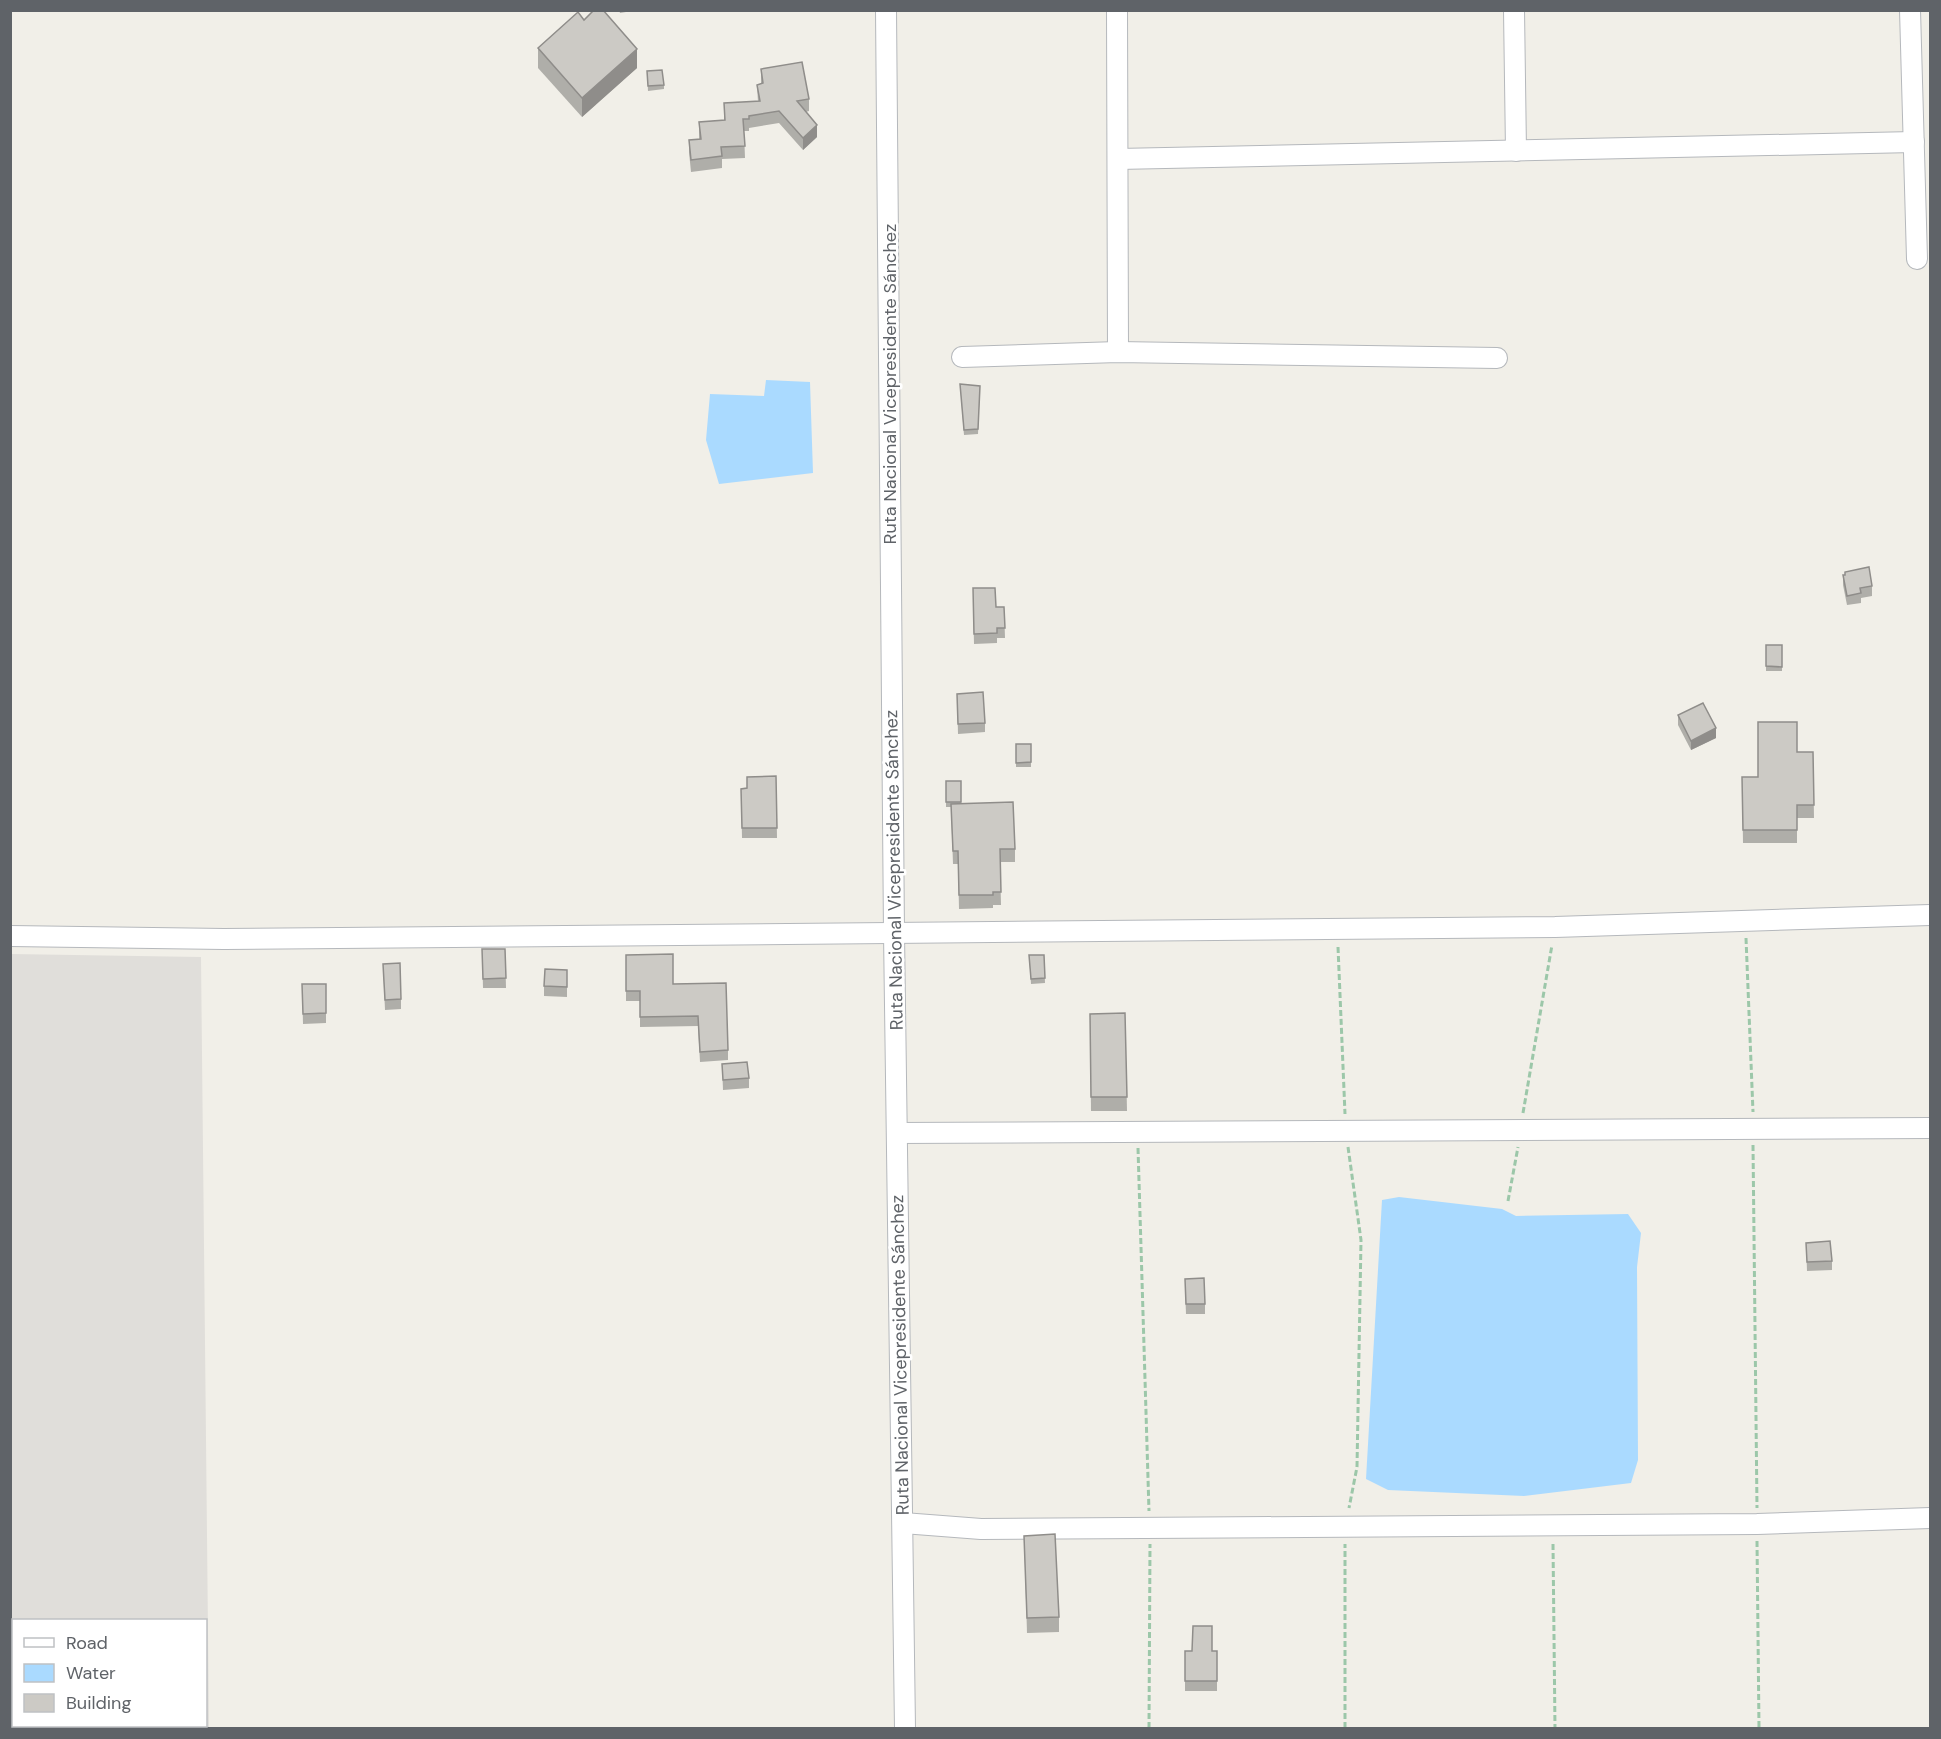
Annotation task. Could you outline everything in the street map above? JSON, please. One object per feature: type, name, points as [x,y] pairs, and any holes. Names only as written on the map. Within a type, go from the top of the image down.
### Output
[{"type":"street","name":"Ruta Nacional Vicepresidente Sánchez","points":[[886,10],[894,933],[905,1728]]},
{"type":"street","points":[[1117,10],[1118,352]]},
{"type":"street","points":[[1514,10],[1516,151]]},
{"type":"street","points":[[1910,10],[1917,259]]},
{"type":"street","points":[[1118,159],[1914,142]]},
{"type":"street","points":[[962,357],[1118,352],[1497,358]]},
{"type":"street","points":[[10,936],[224,939],[1555,927],[1930,915]]},
{"type":"street","points":[[897,1133],[1930,1128]]},
{"type":"street","points":[[903,1522],[981,1529],[1757,1524],[1930,1518]]},
{"type":"path","points":[[1746,921],[1753,1130],[1759,1728]]},
{"type":"path","points":[[1508,1201],[1555,927]]},
{"type":"path","points":[[1337,929],[1346,1132],[1361,1240],[1357,1467],[1346,1527],[1345,1728]]},
{"type":"path","points":[[1138,1132],[1150,1528],[1149,1728]]},
{"type":"path","points":[[1553,1526],[1555,1728]]},
{"type":"shaded area","points":[[11,954],[201,957],[209,1728],[11,1728]]},
{"type":"water","points":[[766,380],[810,382],[813,473],[719,484],[706,440],[710,394],[764,396]]},
{"type":"water","points":[[1399,1197],[1502,1209],[1516,1216],[1628,1214],[1641,1233],[1637,1267],[1638,1460],[1631,1483],[1524,1496],[1388,1490],[1366,1479],[1382,1200]]},
{"type":"building","points":[[594,10],[603,10],[637,49],[582,98],[538,48],[578,12],[584,20]]},
{"type":"building","points":[[802,62],[809,99],[797,101],[817,125],[803,138],[779,111],[749,116],[749,119],[743,119],[745,146],[721,147],[722,156],[691,160],[689,140],[701,139],[699,122],[725,120],[724,103],[760,101],[757,85],[763,83],[761,69]]},
{"type":"building","points":[[662,70],[664,85],[648,86],[647,71]]},
{"type":"building","points":[[960,384],[980,386],[978,429],[964,430]]},
{"type":"building","points":[[1869,567],[1872,586],[1860,588],[1861,593],[1847,596],[1843,575],[1845,572]]},
{"type":"building","points":[[973,588],[995,588],[996,607],[1004,607],[1005,628],[997,628],[997,633],[974,634]]},
{"type":"building","points":[[1766,645],[1782,645],[1782,667],[1766,666]]},
{"type":"building","points":[[983,692],[985,723],[958,724],[957,694]]},
{"type":"building","points":[[1703,703],[1716,728],[1691,741],[1678,715]]},
{"type":"building","points":[[1758,722],[1797,722],[1797,752],[1813,752],[1814,805],[1797,805],[1797,830],[1743,830],[1742,777],[1758,777]]},
{"type":"building","points":[[1016,744],[1031,744],[1031,762],[1016,763]]},
{"type":"building","points":[[776,776],[777,828],[742,828],[741,789],[747,788],[747,777]]},
{"type":"building","points":[[946,781],[961,781],[961,802],[946,802]]},
{"type":"building","points":[[1013,802],[1015,849],[1000,849],[1001,892],[993,892],[993,895],[959,895],[958,851],[953,851],[951,804]]},
{"type":"building","points":[[482,949],[505,949],[506,978],[483,979]]},
{"type":"building","points":[[673,954],[673,984],[726,983],[728,1050],[700,1052],[698,1016],[640,1017],[640,991],[626,991],[626,955]]},
{"type":"building","points":[[1029,955],[1044,955],[1045,978],[1031,979]]},
{"type":"building","points":[[400,963],[401,999],[385,1000],[383,964]]},
{"type":"building","points":[[545,969],[567,970],[567,987],[544,986]]},
{"type":"building","points":[[302,984],[326,984],[326,1013],[303,1014]]},
{"type":"building","points":[[1125,1013],[1127,1097],[1091,1097],[1090,1014]]},
{"type":"building","points":[[747,1062],[749,1078],[723,1080],[722,1064]]},
{"type":"building","points":[[1830,1241],[1832,1261],[1807,1262],[1806,1243]]},
{"type":"building","points":[[1204,1278],[1205,1304],[1186,1304],[1185,1279]]},
{"type":"building","points":[[1055,1534],[1059,1617],[1027,1618],[1024,1536]]},
{"type":"building","points":[[1193,1626],[1212,1626],[1212,1651],[1217,1651],[1217,1681],[1185,1681],[1185,1651],[1192,1651]]}]
